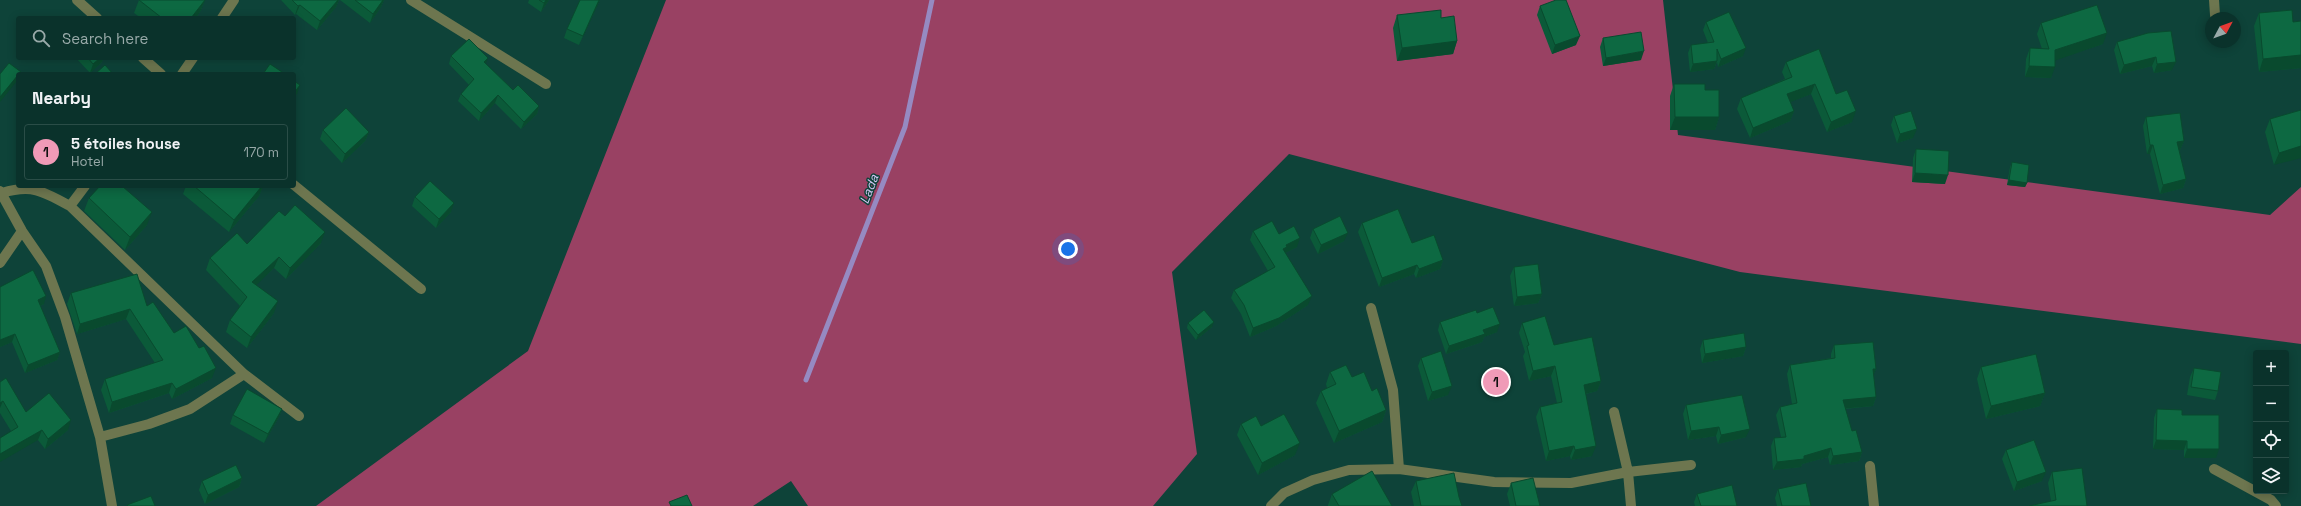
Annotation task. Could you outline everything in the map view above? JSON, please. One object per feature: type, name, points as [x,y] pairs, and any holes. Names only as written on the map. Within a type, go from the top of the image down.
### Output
[{"type":"street","points":[[77,0],[95,16]]},
{"type":"street","points":[[223,16],[234,0]]},
{"type":"street","points":[[411,0],[546,84]]},
{"type":"street","points":[[2214,0],[2215,12]]},
{"type":"street","points":[[145,60],[159,72]]},
{"type":"street","points":[[183,72],[192,60]]},
{"type":"street","points":[[296,187],[421,289]]},
{"type":"street","points":[[17,188],[1,192],[22,231],[46,266],[65,317],[100,437],[112,506]]},
{"type":"street","points":[[25,188],[47,193],[70,206],[244,374],[299,416]]},
{"type":"street","points":[[70,206],[84,188]]},
{"type":"street","points":[[0,263],[22,231]]},
{"type":"street","points":[[1371,308],[1393,390],[1399,469]]},
{"type":"street","points":[[100,437],[149,424],[190,409],[244,374]]},
{"type":"street","points":[[1614,412],[1628,472],[1632,506]]},
{"type":"street","points":[[1271,506],[1284,493],[1313,480],[1349,470],[1399,469],[1494,482],[1571,482],[1628,472],[1691,465]]},
{"type":"street","points":[[1870,466],[1874,506]]},
{"type":"street","points":[[2214,469],[2271,500],[2276,506]]},
{"type":"shaded area","points":[[666,0],[1663,0],[1678,135],[2270,215],[2301,187],[2301,344],[1740,272],[1289,154],[1172,272],[1197,454],[1153,506],[808,506],[791,481],[753,506],[316,506],[528,351]]},
{"type":"building","points":[[139,0],[205,0],[193,16],[159,16]]},
{"type":"building","points":[[292,0],[338,0],[320,21]]},
{"type":"building","points":[[355,0],[383,0],[373,14]]},
{"type":"building","points":[[539,0],[546,0],[544,3]]},
{"type":"building","points":[[580,0],[599,0],[583,36],[567,29]]},
{"type":"building","points":[[1556,0],[1566,0],[1580,36],[1555,45],[1540,6]]},
{"type":"building","points":[[2097,5],[2107,33],[2055,50],[2055,67],[2029,66],[2030,48],[2049,49],[2041,23]]},
{"type":"building","points":[[1441,10],[1441,18],[1454,16],[1457,41],[1402,48],[1397,15]]},
{"type":"building","points":[[2292,10],[2293,22],[2301,21],[2301,55],[2263,59],[2259,13]]},
{"type":"building","points":[[1729,12],[1746,48],[1721,59],[1717,49],[1717,61],[1693,64],[1691,45],[1714,42],[1706,22]]},
{"type":"building","points":[[2171,31],[2176,62],[2157,64],[2156,57],[2124,65],[2117,42],[2148,33]]},
{"type":"building","points":[[1641,32],[1644,51],[1606,58],[1603,38]]},
{"type":"building","points":[[469,39],[488,58],[484,62],[513,90],[518,85],[539,106],[524,122],[498,95],[481,113],[461,94],[474,79],[451,56]]},
{"type":"building","points":[[1819,49],[1836,94],[1847,90],[1856,111],[1831,122],[1815,84],[1787,94],[1794,111],[1753,128],[1741,98],[1792,77],[1786,62]]},
{"type":"building","points":[[90,60],[98,60],[93,64]]},
{"type":"building","points":[[9,63],[21,72],[16,72],[16,77],[0,97],[0,74]]},
{"type":"building","points":[[270,64],[282,72],[264,72]]},
{"type":"building","points":[[105,65],[111,72],[97,72]]},
{"type":"building","points":[[296,82],[300,85],[296,90]]},
{"type":"building","points":[[1674,84],[1705,84],[1705,90],[1719,90],[1719,117],[1675,117]]},
{"type":"building","points":[[346,108],[369,132],[345,154],[323,130]]},
{"type":"building","points":[[2301,110],[2301,146],[2279,153],[2270,119]]},
{"type":"building","points":[[1911,111],[1917,129],[1900,134],[1894,116]]},
{"type":"building","points":[[2180,113],[2184,141],[2177,142],[2186,179],[2163,185],[2153,145],[2150,145],[2146,117]]},
{"type":"building","points":[[1916,149],[1949,151],[1948,175],[1915,173]]},
{"type":"building","points":[[2012,162],[2029,165],[2027,183],[2009,180]]},
{"type":"building","points":[[430,181],[454,203],[439,219],[415,197]]},
{"type":"building","points":[[98,188],[124,188],[152,212],[130,237],[89,198]]},
{"type":"building","points":[[196,188],[260,188],[234,220]]},
{"type":"building","points":[[295,205],[325,232],[290,268],[279,257],[252,282],[278,301],[251,337],[230,320],[247,297],[210,258],[237,233],[247,244],[279,211],[285,216]]},
{"type":"building","points":[[1398,209],[1412,243],[1434,235],[1443,260],[1419,269],[1417,265],[1382,278],[1362,223]]},
{"type":"building","points":[[1340,216],[1348,233],[1321,245],[1313,229]]},
{"type":"building","points":[[1272,221],[1279,234],[1294,226],[1300,238],[1286,245],[1287,247],[1283,249],[1312,296],[1279,318],[1253,328],[1244,305],[1234,290],[1275,267],[1253,231]]},
{"type":"building","points":[[1538,264],[1542,294],[1517,297],[1514,267]]},
{"type":"building","points":[[33,270],[46,296],[38,300],[60,352],[28,365],[15,334],[0,340],[0,287]]},
{"type":"building","points":[[137,274],[147,306],[153,302],[174,333],[186,326],[199,348],[204,346],[216,368],[176,389],[172,383],[112,402],[105,379],[163,360],[130,309],[80,324],[71,293]]},
{"type":"building","points":[[1493,307],[1500,324],[1483,330],[1485,334],[1449,346],[1440,322],[1476,310],[1477,313]]},
{"type":"building","points":[[1204,310],[1214,322],[1198,335],[1188,323]]},
{"type":"building","points":[[1545,316],[1554,345],[1592,337],[1601,381],[1584,385],[1596,446],[1575,450],[1574,446],[1549,451],[1540,407],[1562,402],[1555,366],[1533,371],[1527,346],[1529,345],[1522,323]]},
{"type":"building","points":[[1744,333],[1746,347],[1705,354],[1703,340]]},
{"type":"building","points":[[1873,342],[1876,369],[1873,369],[1876,397],[1843,400],[1852,431],[1856,430],[1862,452],[1833,456],[1831,448],[1804,456],[1804,459],[1777,462],[1774,438],[1786,437],[1780,407],[1797,403],[1790,365],[1835,358],[1834,345]]},
{"type":"building","points":[[1441,351],[1452,386],[1432,392],[1421,358]]},
{"type":"building","points":[[2036,354],[2045,393],[1991,406],[1981,367]]},
{"type":"building","points":[[1346,365],[1352,377],[1364,372],[1372,391],[1377,388],[1386,410],[1339,431],[1321,391],[1336,384],[1330,372]]},
{"type":"building","points":[[2194,368],[2221,372],[2218,391],[2191,387]]},
{"type":"building","points":[[6,378],[26,412],[49,393],[71,420],[48,439],[42,430],[0,454],[0,438],[18,427],[3,401],[0,403],[0,382]]},
{"type":"building","points":[[247,389],[282,409],[268,434],[233,415]]},
{"type":"building","points":[[1742,395],[1750,429],[1721,435],[1719,427],[1691,431],[1686,405]]},
{"type":"building","points":[[2157,409],[2182,410],[2182,415],[2219,415],[2219,449],[2187,449],[2187,441],[2156,440]]},
{"type":"building","points":[[1284,414],[1300,443],[1262,463],[1241,424],[1256,416],[1261,426]]},
{"type":"building","points":[[2034,440],[2046,472],[2017,482],[2006,450]]},
{"type":"building","points":[[236,465],[242,478],[208,495],[202,481]]},
{"type":"building","points":[[2082,468],[2087,506],[2029,506],[2056,500],[2052,472]]},
{"type":"building","points":[[1372,471],[1392,506],[1339,506],[1332,494]]},
{"type":"building","points":[[1454,473],[1462,506],[1421,506],[1416,481]]},
{"type":"building","points":[[1533,478],[1540,506],[1516,506],[1511,483]]},
{"type":"building","points":[[1806,483],[1811,506],[1782,506],[1778,489]]},
{"type":"building","points":[[1732,485],[1737,506],[1701,506],[1697,494]]},
{"type":"building","points":[[687,495],[692,506],[671,506],[669,502]]},
{"type":"building","points":[[151,496],[155,506],[127,505]]},
{"type":"waterway","name":"Lada","points":[[806,380],[905,127],[932,0]]},
{"type":"place","name":"5 étoiles house","points":[[1496,382]]}]
